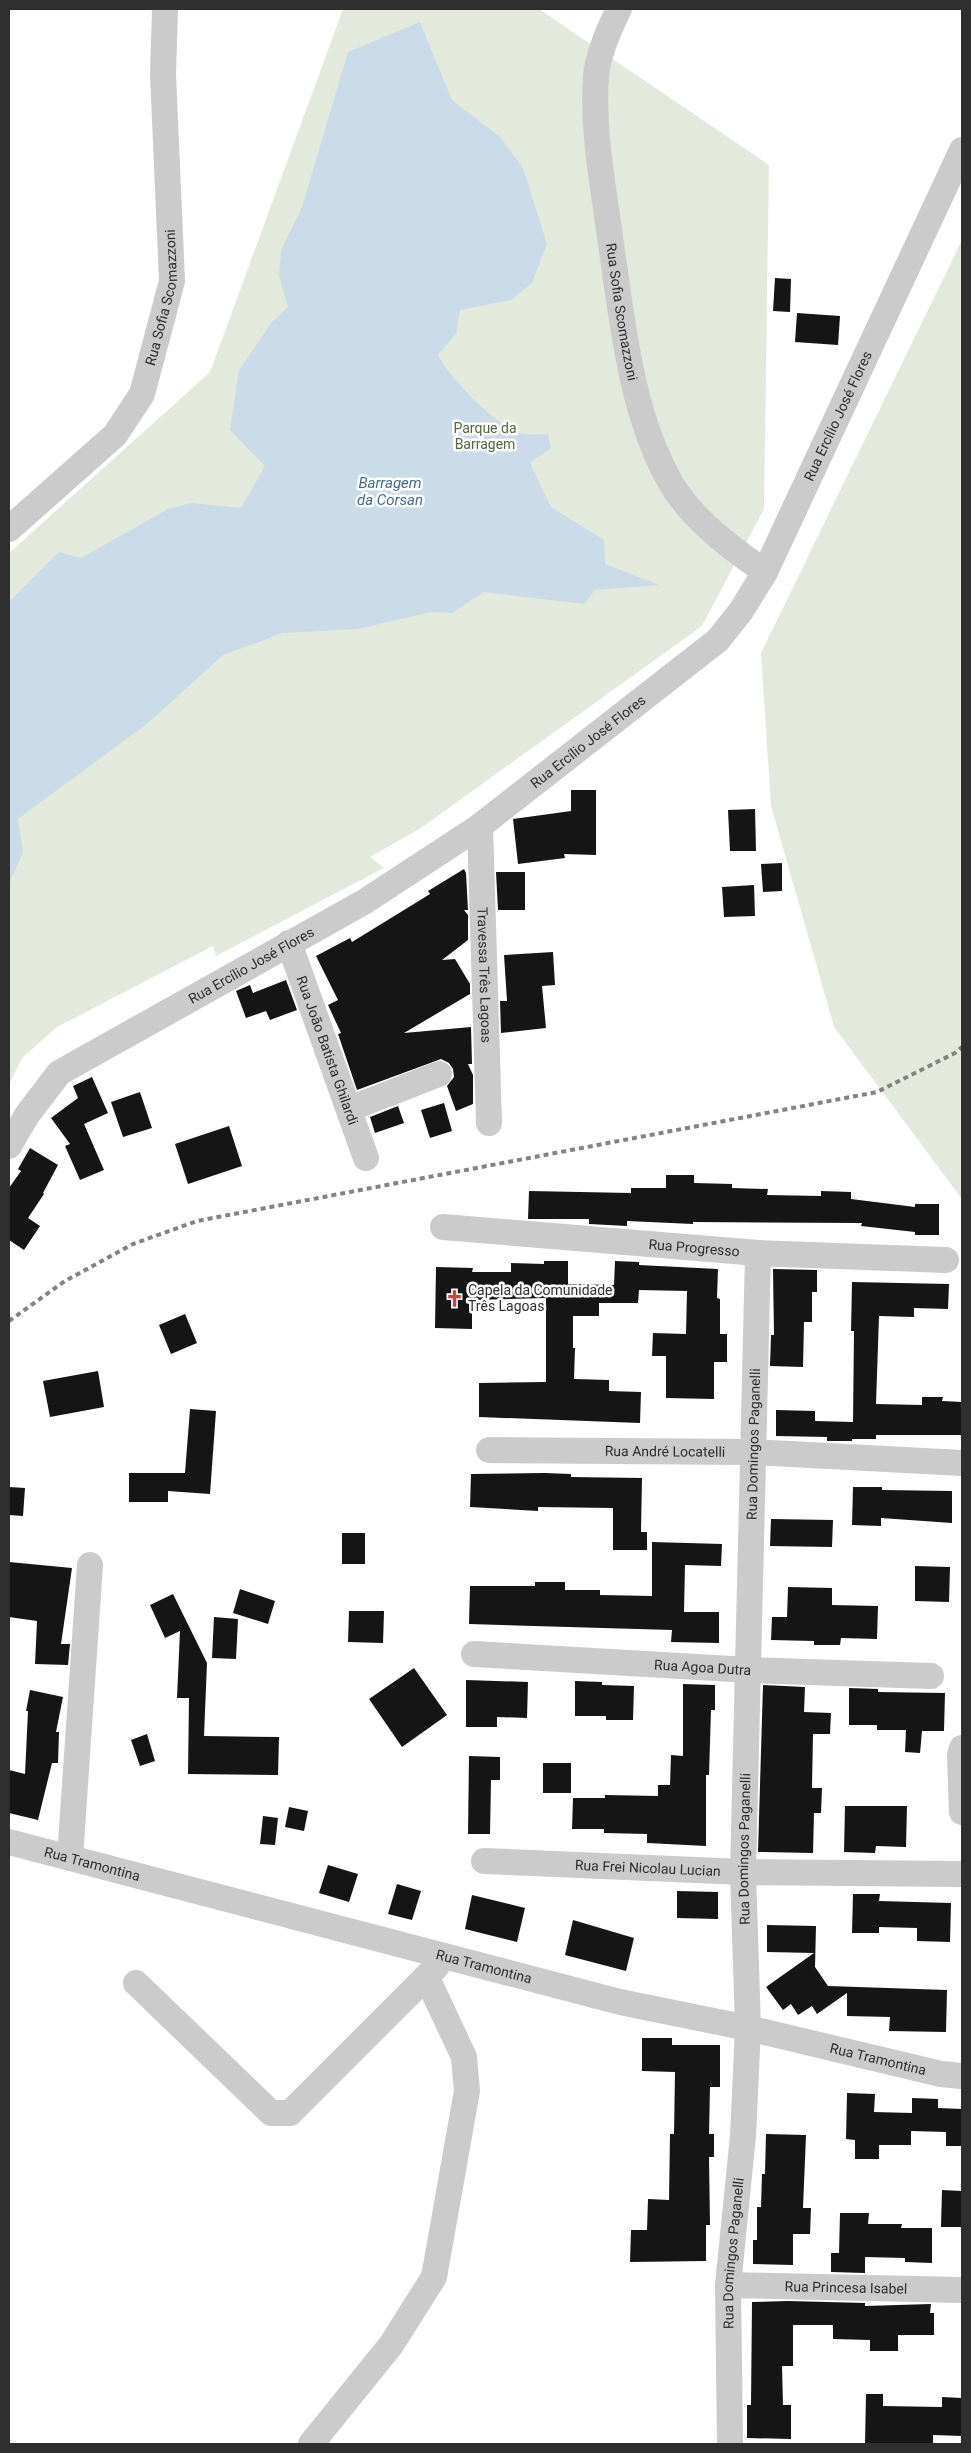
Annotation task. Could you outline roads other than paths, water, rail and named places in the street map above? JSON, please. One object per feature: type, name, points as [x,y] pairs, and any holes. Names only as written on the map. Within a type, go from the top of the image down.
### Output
[{"type":"street","name":"Rua Sofia Scomazzoni","points":[[9,529],[115,435],[142,394],[172,281],[163,74],[165,9]]},
{"type":"street","name":"Rua Sofia Scomazzoni","points":[[619,9],[608,30],[596,75],[598,150],[625,337],[644,422],[672,485],[711,533],[765,572]]},
{"type":"street","name":"Rua Ercílio José Flores","points":[[9,1146],[27,1115],[59,1073],[364,902],[480,826],[718,640],[741,611],[765,572],[962,150]]},
{"type":"street","name":"Travessa Três Lagoas","points":[[480,826],[490,1123]]},
{"type":"street","name":"Rua João Batista Ghilardi","points":[[289,943],[366,1158]]},
{"type":"street","points":[[349,1109],[439,1074]]},
{"type":"street","name":"Rua Progresso","points":[[443,1227],[758,1253],[946,1260]]},
{"type":"street","name":"Rua Domingos Paganelli","points":[[730,2444],[728,2285],[743,2136],[748,2028],[743,1872],[758,1253]]},
{"type":"street","name":"Rua André Locatelli","points":[[489,1450],[754,1452],[962,1463]]},
{"type":"street","points":[[70,1858],[90,1565]]},
{"type":"street","name":"Rua Agoa Dutra","points":[[474,1654],[749,1670],[931,1676]]},
{"type":"street","points":[[962,1748],[960,1756],[962,1812]]},
{"type":"street","name":"Rua Tramontina","points":[[9,1842],[620,2002],[748,2028],[941,2074],[962,2076]]},
{"type":"street","name":"Rua Frei Nicolau Lucian","points":[[484,1861],[743,1872],[962,1874]]},
{"type":"street","points":[[136,1983],[271,2114],[290,2113],[427,1978],[446,1956]]},
{"type":"street","points":[[311,2444],[390,2345],[434,2276],[466,2090],[464,2057],[427,1978]]},
{"type":"street","name":"Rua Princesa Isabel","points":[[728,2285],[962,2290]]},
{"type":"water","name":"Barragem da Corsan","points":[[420,22],[452,100],[500,137],[523,168],[547,244],[532,283],[511,300],[460,310],[456,334],[438,355],[464,389],[501,423],[524,434],[548,434],[551,448],[530,463],[551,507],[604,540],[605,564],[659,585],[595,590],[584,604],[484,592],[452,613],[431,612],[358,629],[283,633],[223,655],[148,723],[18,819],[23,852],[9,884],[9,602],[59,552],[81,558],[168,509],[191,503],[241,508],[265,466],[230,430],[239,370],[272,322],[288,307],[279,276],[281,250],[302,207],[348,52]]},
{"type":"railway","points":[[9,1321],[65,1281],[133,1244],[197,1221],[877,1092],[955,1053],[962,1047]]},
{"type":"place","name":"Capela da Comunidade Três Lagoas","points":[[454,1298]]},
{"type":"park label","name":"Parque da Barragem","points":[[485,436]]}]
